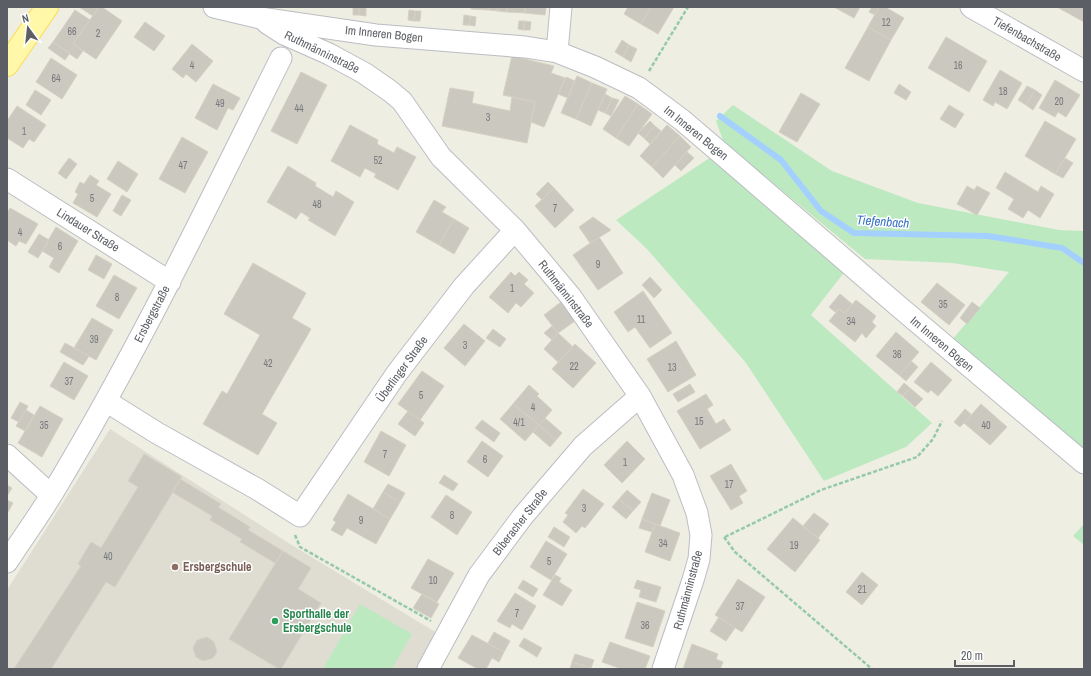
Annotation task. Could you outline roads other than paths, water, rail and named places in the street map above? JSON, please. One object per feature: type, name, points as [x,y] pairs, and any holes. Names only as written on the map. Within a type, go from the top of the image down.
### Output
[{"type":"main road","points":[[7,65],[47,7]]},
{"type":"street","name":"Im Inneren Bogen","points":[[214,7],[260,18],[376,35],[525,47],[557,52],[595,67],[639,88],[682,120],[737,166],[890,300],[1084,462]]},
{"type":"street","points":[[557,52],[561,7]]},
{"type":"street","name":"Tiefenbachstraße","points":[[971,7],[1084,71]]},
{"type":"street","name":"Ruthmänninstraße","points":[[260,18],[284,34],[329,54],[364,73],[402,101],[441,157],[515,230],[571,297],[640,396],[683,474],[698,513],[701,535],[699,559],[663,669]]},
{"type":"street","name":"Ersbergstraße","points":[[7,562],[51,495],[106,401],[170,282],[280,58]]},
{"type":"street","name":"Lindauer Straße","points":[[7,179],[170,282]]},
{"type":"street","name":"Überlinger Straße","points":[[106,401],[157,433],[257,489],[300,516],[397,373],[464,286],[515,230]]},
{"type":"street","name":"Biberacher Straße","points":[[428,669],[479,575],[523,516],[583,446],[640,396]]},
{"type":"street","points":[[7,455],[51,495]]},
{"type":"waterway","name":"Tiefenbach","points":[[720,116],[781,160],[821,211],[854,233],[988,236],[1062,248],[1084,263]]},
{"type":"place","name":"Ersbergschule","points":[[175,567]]},
{"type":"place","name":"Sporthalle der Ersbergschule","points":[[275,621]]}]
